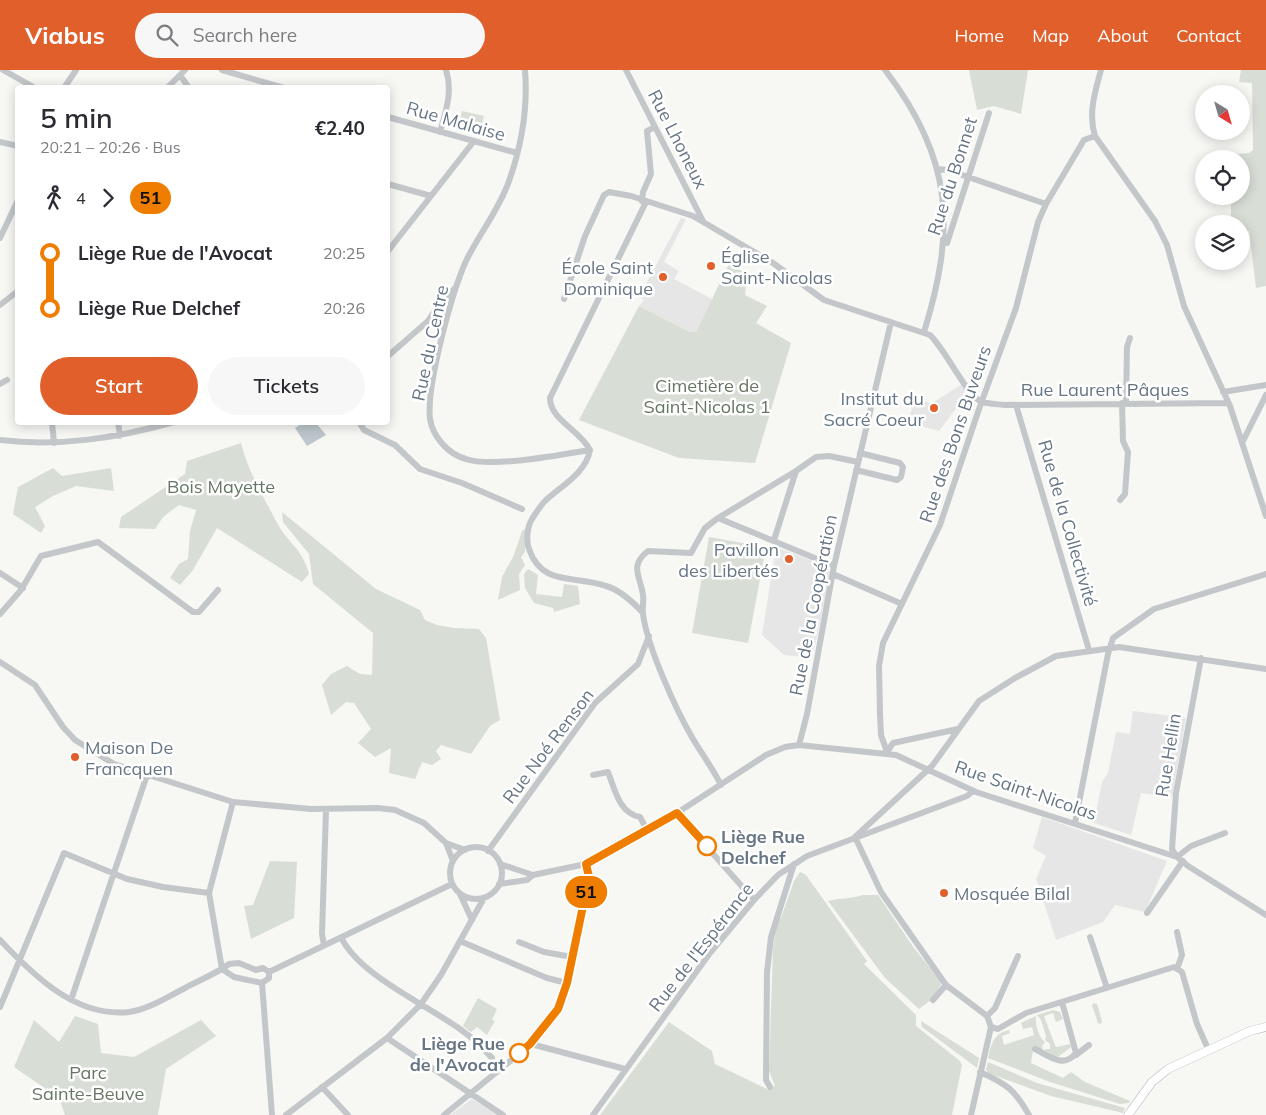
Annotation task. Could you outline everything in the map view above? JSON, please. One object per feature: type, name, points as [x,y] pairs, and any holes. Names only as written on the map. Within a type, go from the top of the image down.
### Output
[{"type":"main road","points":[[1128,1115],[1152,1082],[1168,1069],[1250,1031],[1266,1027]]},
{"type":"street","points":[[3,70],[30,85]]},
{"type":"street","points":[[66,85],[76,70]]},
{"type":"street","points":[[222,70],[274,85]]},
{"type":"street","points":[[440,132],[450,87],[446,70]]},
{"type":"street","name":"Rue du Centre","points":[[525,70],[527,91],[517,153],[509,182],[467,260],[456,287],[429,398],[430,420],[438,439],[445,448],[466,460],[527,459],[590,450]]},
{"type":"street","name":"Rue Lhoneux","points":[[626,70],[703,222]]},
{"type":"street","name":"Rue du Bonnet","points":[[885,70],[901,91],[919,121],[937,169],[943,208],[944,248]]},
{"type":"street","points":[[1101,70],[1092,107],[1091,120],[1095,136],[1155,221],[1167,245],[1184,306],[1228,403],[1266,516]]},
{"type":"street","points":[[170,85],[183,72],[188,85]]},
{"type":"street","name":"Rue du Bonnet","points":[[924,332],[937,287],[944,248],[969,178],[989,113]]},
{"type":"street","name":"Rue Malaise","points":[[390,118],[517,153]]},
{"type":"street","points":[[643,613],[633,602],[607,586],[552,576],[542,571],[533,561],[527,543],[530,523],[543,503],[588,461],[590,450],[585,440],[553,412],[550,398],[644,201],[643,192],[651,174],[647,131],[655,127]]},
{"type":"street","name":"Rue des Bons Buveurs","points":[[887,752],[881,735],[880,659],[883,643],[940,525],[1016,308],[1033,236],[1046,204],[1084,140],[1095,136]]},
{"type":"street","points":[[390,248],[474,141]]},
{"type":"street","points":[[0,142],[15,145]]},
{"type":"street","points":[[937,169],[948,170],[1046,204]]},
{"type":"street","points":[[390,185],[431,196]]},
{"type":"street","points":[[564,299],[585,236],[605,193],[631,196],[703,222],[774,263],[812,294],[824,300],[924,332],[938,342],[966,385],[982,401]]},
{"type":"street","points":[[0,238],[15,206]]},
{"type":"street","points":[[390,354],[428,321],[440,302],[456,287]]},
{"type":"street","points":[[0,305],[15,293]]},
{"type":"street","name":"Rue de la Coopération","points":[[799,746],[834,570],[890,322]]},
{"type":"street","points":[[1120,500],[1126,494],[1128,452],[1123,441],[1127,347],[1130,338]]},
{"type":"street","points":[[0,384],[7,380]]},
{"type":"street","points":[[1223,392],[1266,385]]},
{"type":"street","points":[[1242,443],[1266,395]]},
{"type":"street","name":"Rue Laurent Pâques","points":[[982,401],[1016,405],[1228,403]]},
{"type":"street","name":"Rue de la Collectivité","points":[[1016,405],[1089,650]]},
{"type":"street","points":[[52,425],[54,443]]},
{"type":"street","points":[[118,425],[120,436]]},
{"type":"street","points":[[0,440],[54,443],[120,436],[162,425]]},
{"type":"street","points":[[361,425],[364,430],[395,446],[420,469],[462,483],[522,509]]},
{"type":"street","points":[[856,470],[898,480],[903,467],[900,463],[860,453]]},
{"type":"street","points":[[723,784],[684,720],[649,636],[643,613],[644,597],[636,567],[639,558],[648,551],[691,553],[705,528],[718,518],[816,457],[828,456],[858,462]]},
{"type":"street","points":[[774,540],[796,471]]},
{"type":"street","points":[[718,518],[774,540],[902,604]]},
{"type":"street","points":[[0,614],[23,588],[41,556],[68,547],[98,542],[193,612],[199,612],[218,590]]},
{"type":"street","points":[[0,573],[23,588]]},
{"type":"street","points":[[1075,823],[1114,638],[1154,608],[1266,574]]},
{"type":"street","name":"Rue Noé Renson","points":[[488,851],[595,703],[638,664],[649,636]]},
{"type":"street","name":"Rue de l'Espérance","points":[[593,1115],[710,953],[754,900],[778,875],[794,863],[855,837],[928,770],[979,701],[1008,682],[1056,656],[1089,650],[1111,648],[1201,658],[1266,669]]},
{"type":"street","name":"Rue Hellin","points":[[1180,859],[1172,849],[1176,793],[1201,658]]},
{"type":"street","points":[[0,662],[36,685],[63,727],[82,745],[110,762],[233,802],[326,810],[380,808],[398,811],[424,823],[446,843],[465,850],[481,848],[488,851],[500,864],[533,876]]},
{"type":"street","points":[[887,752],[894,743],[958,729]]},
{"type":"street","name":"Rue Saint-Nicolas","points":[[499,884],[527,880],[533,876],[586,864],[677,813],[746,767],[776,750],[799,746],[887,752],[973,791],[1180,859],[1266,915]]},
{"type":"street","points":[[593,775],[608,772],[622,807],[640,818],[647,830]]},
{"type":"street","points":[[71,1000],[147,775]]},
{"type":"street","points":[[971,1115],[991,1027],[987,1016],[946,985],[881,892],[855,837],[967,796],[973,791]]},
{"type":"street","points":[[233,802],[209,893],[222,969],[234,977],[259,982],[269,978],[269,972]]},
{"type":"street","points":[[324,945],[322,934],[326,810]]},
{"type":"street","points":[[677,813],[754,900]]},
{"type":"street","points":[[1147,913],[1180,859],[1191,846],[1225,833]]},
{"type":"street","points":[[446,843],[453,861]]},
{"type":"street","points":[[465,850],[453,861],[450,868],[452,884],[460,894],[472,920]]},
{"type":"street","points":[[0,1006],[64,853],[113,874],[163,887],[209,893]]},
{"type":"street","points":[[770,1087],[766,1080],[767,972],[770,945],[794,863]]},
{"type":"street","points":[[460,894],[476,899],[484,898],[493,893],[499,884],[502,874],[500,864]]},
{"type":"street","points":[[444,1115],[530,1044],[558,1009],[567,983],[589,877],[586,864]]},
{"type":"street","points":[[269,972],[452,884]]},
{"type":"street","points":[[286,1115],[387,1038],[421,1004],[441,975],[484,898]]},
{"type":"street","points":[[1177,932],[1182,955],[1177,969]]},
{"type":"street","points":[[341,937],[345,946],[371,970],[464,1031],[492,1058]]},
{"type":"street","points":[[1090,937],[1106,988]]},
{"type":"street","points":[[0,940],[19,960],[71,1000],[103,1011],[130,1012],[158,1002],[229,964],[235,963],[256,970],[263,968],[269,972]]},
{"type":"street","points":[[460,941],[547,978],[567,983]]},
{"type":"street","points":[[519,942],[544,952],[572,957]]},
{"type":"street","points":[[987,1016],[995,1008],[1018,956]]},
{"type":"street","points":[[991,1027],[1006,1026],[1026,1013],[1174,968],[1182,972],[1197,1024],[1209,1051]]},
{"type":"street","points":[[256,970],[254,974],[259,982],[272,1115]]},
{"type":"street","points":[[933,1000],[946,985]]},
{"type":"street","points":[[1062,1002],[1077,1050],[1075,1055]]},
{"type":"street","points":[[387,1038],[469,1094],[504,1115]]},
{"type":"street","points":[[530,1044],[625,1069]]},
{"type":"street","points":[[1035,1049],[1062,1062],[1068,1061],[1089,1045]]},
{"type":"street","points":[[981,1069],[1008,1085],[1017,1094],[1029,1115]]},
{"type":"street","points":[[322,1087],[348,1115]]},
{"type":"shaded area","name":"École Saint Dominique","points":[[681,218],[686,219],[664,262],[679,271],[674,279],[712,299],[696,332],[690,332],[639,306],[644,300],[639,297]]},
{"type":"shaded area","name":"Institut du Sacré Coeur","points":[[962,384],[975,404],[964,410],[957,407],[939,431],[907,422],[917,396],[931,404]]},
{"type":"shaded area","points":[[300,425],[318,425],[326,435],[307,446],[295,428]]},
{"type":"shaded area","points":[[776,547],[826,566],[831,574],[812,658],[784,655],[762,635]]},
{"type":"shaded area","points":[[1133,711],[1186,718],[1172,797],[1141,793],[1131,835],[1094,823],[1102,782],[1108,773],[1116,732],[1130,734]]},
{"type":"shaded area","points":[[1042,817],[1167,861],[1145,912],[1115,905],[1103,922],[1056,940],[1036,879],[1046,856],[1033,848]]},
{"type":"shaded area","points":[[472,1099],[499,1115],[450,1115]]},
{"type":"green space","points":[[969,70],[1028,70],[1021,114],[994,106],[977,110]]},
{"type":"green space","points":[[1241,70],[1266,70],[1266,286],[1256,288],[1250,239],[1250,215],[1231,215],[1231,205],[1250,205],[1250,152],[1253,150],[1252,83],[1239,82]]},
{"type":"green space","points":[[462,111],[484,116],[481,128],[459,122]]},
{"type":"green space","name":"Cimetière de Saint-Nicolas 1","points":[[729,264],[747,274],[745,295],[767,306],[756,323],[791,343],[755,463],[679,458],[579,420],[639,306],[690,332],[696,332]]},
{"type":"green space","name":"Bois Mayette","points":[[241,443],[261,493],[280,528],[302,557],[309,574],[302,582],[217,528],[193,570],[180,585],[170,578],[179,564],[188,559],[190,531],[196,510],[179,505],[163,517],[155,529],[119,528],[121,517],[185,474],[187,461]]},
{"type":"green space","points":[[53,468],[62,476],[111,468],[114,491],[76,486],[53,496],[35,507],[45,526],[41,533],[13,514],[18,487]]},
{"type":"green space","points":[[282,512],[376,589],[420,610],[425,620],[437,625],[454,628],[479,629],[486,638],[500,720],[490,726],[471,754],[441,745],[436,751],[441,759],[432,765],[422,762],[415,779],[389,773],[391,748],[375,757],[358,743],[371,729],[354,703],[346,702],[331,715],[322,685],[331,674],[347,666],[360,674],[372,675],[373,633],[313,584],[309,554],[283,522]]},
{"type":"green space","points":[[525,529],[525,552],[521,557],[525,565],[519,574],[520,590],[498,600],[502,577],[514,555],[522,531]]},
{"type":"green space","points":[[709,537],[766,547],[748,643],[692,633]]},
{"type":"green space","points":[[528,569],[538,575],[536,594],[562,597],[564,584],[578,586],[580,604],[554,612],[553,608],[534,603],[525,588],[524,574]]},
{"type":"green space","points":[[270,861],[297,862],[294,918],[251,939],[244,906],[253,905]]},
{"type":"green space","points":[[800,872],[806,875],[867,961],[864,964],[916,1015],[916,1026],[960,1061],[962,1065],[952,1115],[600,1115],[669,1022],[712,1051],[715,1064],[767,1089],[775,1086],[769,1071],[773,947],[777,921],[781,918],[794,881]]},
{"type":"green space","points":[[863,895],[878,895],[914,948],[940,980],[941,985],[932,999],[919,1009],[885,978],[828,901]]},
{"type":"green space","points":[[478,998],[497,1009],[492,1020],[495,1021],[487,1035],[477,1027],[471,1032],[463,1026]]},
{"type":"green space","points":[[1094,1003],[1097,1004],[1102,1021],[1101,1024],[1098,1023],[1092,1005]]},
{"type":"green space","points":[[1053,1010],[1060,1012],[1063,1019],[1056,1022],[1053,1013],[1044,1016],[1056,1048],[1050,1049],[1050,1044],[1045,1040],[1046,1036],[1041,1020],[1037,1015]]},
{"type":"green space","name":"Parc Sainte-Beuve","points":[[75,1016],[98,1024],[101,1053],[134,1057],[201,1020],[216,1036],[166,1069],[158,1115],[65,1115],[59,1098],[14,1067],[34,1020],[59,1042]]},
{"type":"green space","points":[[1036,1016],[1040,1037],[1045,1042],[1042,1046],[1043,1050],[1070,1044],[1071,1047],[1058,1057],[1033,1051],[1031,1063],[1063,1078],[1071,1072],[1085,1082],[1130,1101],[1129,1103],[1120,1104],[1050,1082],[988,1058],[994,1040],[1004,1031],[1009,1030],[1010,1033],[1002,1036],[1004,1045],[1034,1035],[1032,1027],[1023,1029],[1021,1023]]},
{"type":"green space","points":[[921,1021],[979,1058],[977,1068],[922,1027]]},
{"type":"green space","points":[[988,1062],[1037,1083],[1125,1108],[1123,1113],[1051,1096],[988,1073],[986,1069]]},
{"type":"bus line","name":"51","points":[[519,1053],[530,1044],[558,1009],[567,983],[589,877],[586,864],[677,813],[707,846]]},
{"type":"place","name":"Église Saint-Nicolas","points":[[711,266]]},
{"type":"place","name":"École Saint Dominique","points":[[663,277]]},
{"type":"place","name":"Institut du Sacré Coeur","points":[[934,408]]},
{"type":"place","name":"Pavillon des Libertés","points":[[789,559]]},
{"type":"place","name":"Maison De Francquen","points":[[75,757]]},
{"type":"place","name":"Liège Rue Delchef","points":[[707,846]]},
{"type":"place","name":"Mosquée Bilal","points":[[944,893]]},
{"type":"place","name":"Liège Rue de l'Avocat","points":[[519,1053]]}]
